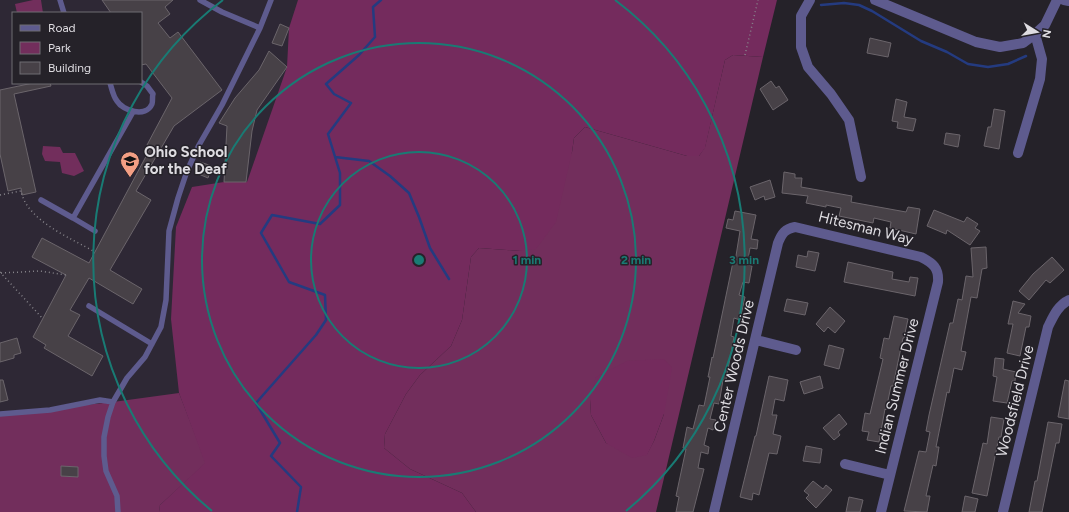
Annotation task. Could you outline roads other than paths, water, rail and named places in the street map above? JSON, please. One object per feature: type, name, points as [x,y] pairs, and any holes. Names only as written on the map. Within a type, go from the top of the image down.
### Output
[{"type":"street","points":[[810,0],[801,16],[801,47],[808,67],[832,94],[849,120],[860,177]]},
{"type":"street","points":[[875,0],[976,42],[1000,47],[1023,43],[1035,34],[1045,25],[1057,0]]},
{"type":"street","points":[[1064,0],[1069,1]]},
{"type":"street","points":[[1018,152],[1040,79],[1042,59],[1035,34]]},
{"type":"street","name":"Hitesman Way","points":[[786,229],[795,227],[805,228],[921,257],[936,267]]},
{"type":"street","name":"Center Woods Drive","points":[[714,512],[778,243],[786,229]]},
{"type":"street","name":"Indian Summer Drive","points":[[881,512],[938,282],[936,267]]},
{"type":"street","name":"Woodsfield Drive","points":[[1003,512],[1048,327],[1054,314],[1067,301]]},
{"type":"street","points":[[756,340],[796,350]]},
{"type":"street","points":[[845,464],[890,475]]},
{"type":"lane","points":[[60,0],[64,12]]},
{"type":"lane","points":[[200,0],[222,12],[260,28]]},
{"type":"lane","points":[[118,512],[117,496],[106,471],[104,456],[104,437],[113,402],[127,378],[145,357],[161,327],[166,300],[169,231],[187,171],[199,145],[222,105],[260,28],[272,0]]},
{"type":"lane","points":[[110,84],[116,101],[122,107],[133,112],[139,112],[148,108],[152,104],[152,94],[147,86],[142,83]]},
{"type":"lane","points":[[73,218],[133,112]]},
{"type":"lane","points":[[41,200],[95,231]]},
{"type":"lane","points":[[89,306],[152,344]]},
{"type":"lane","points":[[0,414],[50,410],[100,400],[113,402]]},
{"type":"waterway","points":[[297,512],[301,487],[271,456],[280,443],[256,403],[316,335],[326,320],[325,295],[289,282],[261,233],[272,215],[320,224],[340,205],[340,173],[328,134],[351,103],[334,94],[326,84],[359,55],[375,37],[373,7],[381,0]]},
{"type":"waterway","points":[[821,5],[844,3],[859,5],[872,11],[921,41],[947,52],[968,64],[988,67],[1008,64],[1026,56]]},
{"type":"waterway","points":[[335,157],[369,161],[390,176],[409,193],[430,248],[449,279]]},
{"type":"place","name":"Ohio School for the Deaf","points":[[130,178]]}]
